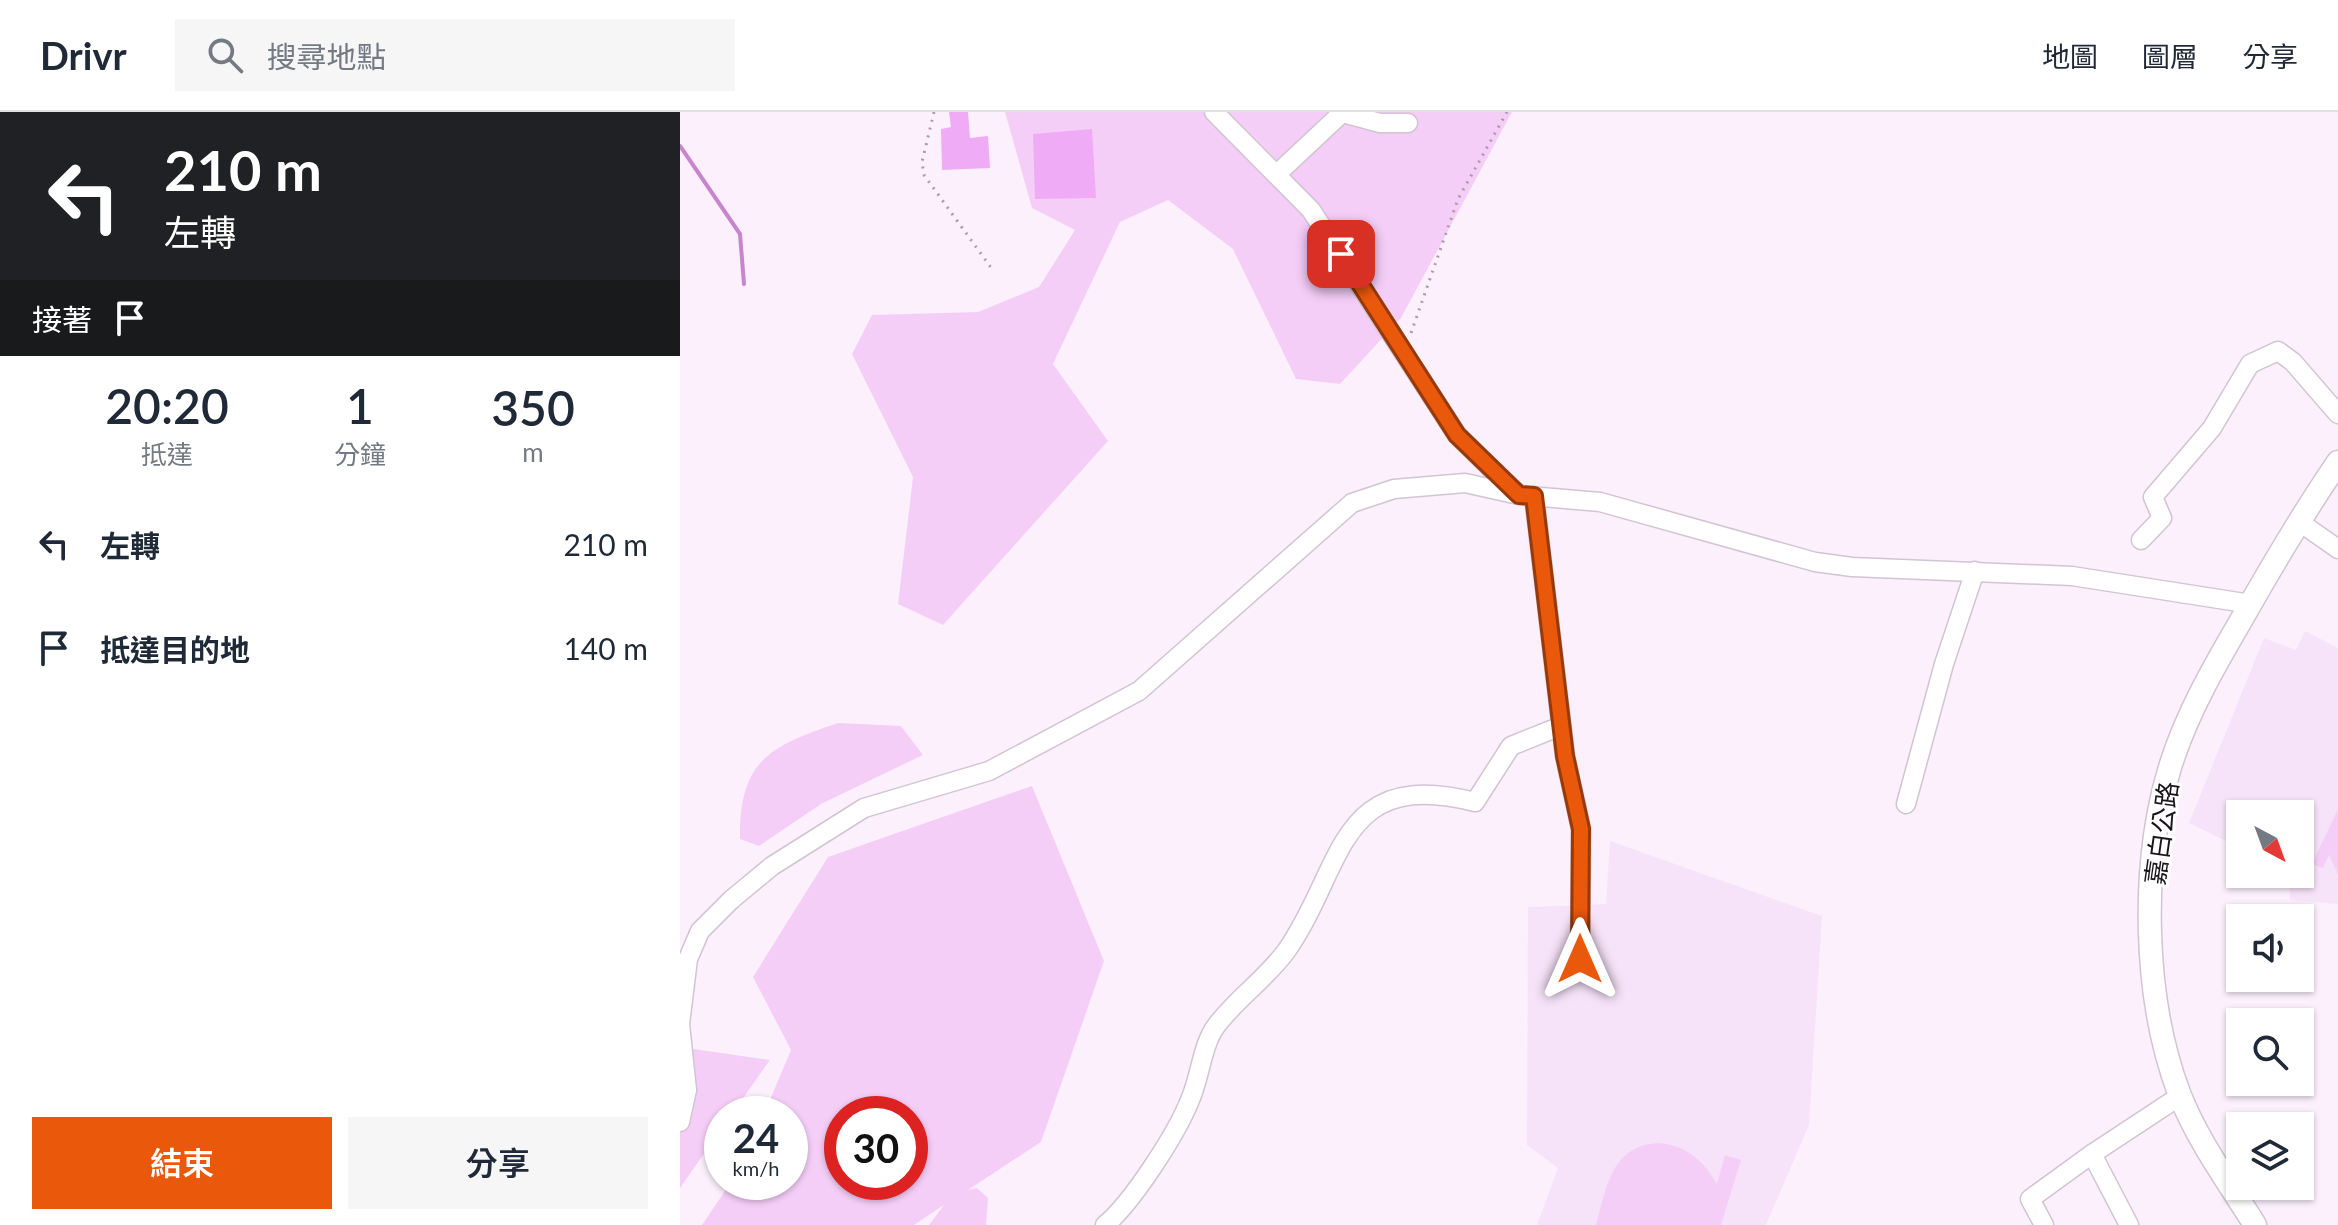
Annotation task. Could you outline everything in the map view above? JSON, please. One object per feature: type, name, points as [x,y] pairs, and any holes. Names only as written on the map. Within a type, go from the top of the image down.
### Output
[{"type":"main road","name":"嘉白公路","points":[[2255,1225],[2180,1096],[2154,997],[2153,873],[2160,812],[2171,765],[2199,693],[2298,521],[2338,462]]},
{"type":"street","points":[[1214,112],[1278,173],[1311,210],[1457,435],[1526,496],[1561,726],[1581,829],[1580,959]]},
{"type":"street","points":[[1278,173],[1343,113],[1380,123],[1408,123]]},
{"type":"street","points":[[2141,540],[2162,518],[2153,497],[2212,428],[2250,364],[2278,351],[2293,362],[2338,414]]},
{"type":"street","points":[[680,1122],[687,1090],[680,1024],[688,959],[700,931],[772,866],[864,808],[989,771],[1139,691],[1352,503],[1394,489],[1465,483],[1526,496],[1600,502],[1815,562],[1852,567],[2072,576],[2251,604]]},
{"type":"street","points":[[2298,521],[2338,549]]},
{"type":"street","points":[[1906,804],[1944,664],[1975,571]]},
{"type":"street","points":[[1105,1225],[1174,1133],[1190,1100],[1215,1028],[1286,951],[1352,827],[1382,805],[1409,793],[1442,793],[1475,802],[1511,746],[1561,726]]},
{"type":"street","points":[[2044,1225],[2030,1199],[2180,1096]]},
{"type":"street","points":[[2092,1154],[2129,1225]]},
{"type":"path","points":[[934,112],[922,162],[924,175],[992,269]]},
{"type":"path","points":[[1404,352],[1458,199],[1507,112]]},
{"type":"shaded area","points":[[1005,112],[1512,112],[1401,318],[1340,384],[1296,379],[1233,249],[1168,200],[1120,222],[1053,364],[1108,441],[943,625],[898,604],[913,477],[852,354],[872,315],[978,312],[1039,287],[1075,230],[1032,208]]},
{"type":"shaded area","points":[[2305,631],[2338,648],[2338,904],[2290,900],[2290,888],[2314,888],[2314,800],[2226,800],[2226,841],[2189,823],[2264,638],[2296,650]]},
{"type":"shaded area","points":[[838,723],[901,726],[923,755],[821,804],[759,846],[740,839],[745,791],[763,760],[794,740]]},
{"type":"shaded area","points":[[1032,786],[1104,961],[1041,1142],[968,1190],[977,1188],[988,1198],[986,1225],[929,1225],[944,1205],[914,1225],[702,1225],[719,1200],[808,1200],[808,1096],[772,1096],[791,1050],[753,977],[828,857]]},
{"type":"shaded area","points":[[2338,809],[2338,874],[2329,855],[2323,868],[2314,865]]},
{"type":"shaded area","points":[[1610,841],[1822,916],[1809,1125],[1766,1225],[1537,1225],[1558,1168],[1527,1145],[1528,907],[1606,904]]},
{"type":"shaded area","points":[[680,1047],[770,1060],[745,1096],[704,1096],[704,1154],[680,1188]]},
{"type":"shaded area","points":[[1658,1143],[1693,1155],[1717,1184],[1725,1155],[1741,1160],[1721,1225],[1596,1225],[1608,1183],[1621,1160],[1642,1146]]},
{"type":"building","points":[[949,112],[968,112],[970,138],[988,136],[990,168],[942,170],[941,129],[951,127]]},
{"type":"building","points":[[1092,129],[1096,198],[1035,199],[1033,134]]},
{"type":"waterway","points":[[680,146],[740,234],[744,284]]},
{"type":"route","points":[[1341,254],[1457,435],[1519,495],[1534,496],[1565,756],[1581,829],[1580,959]]}]
